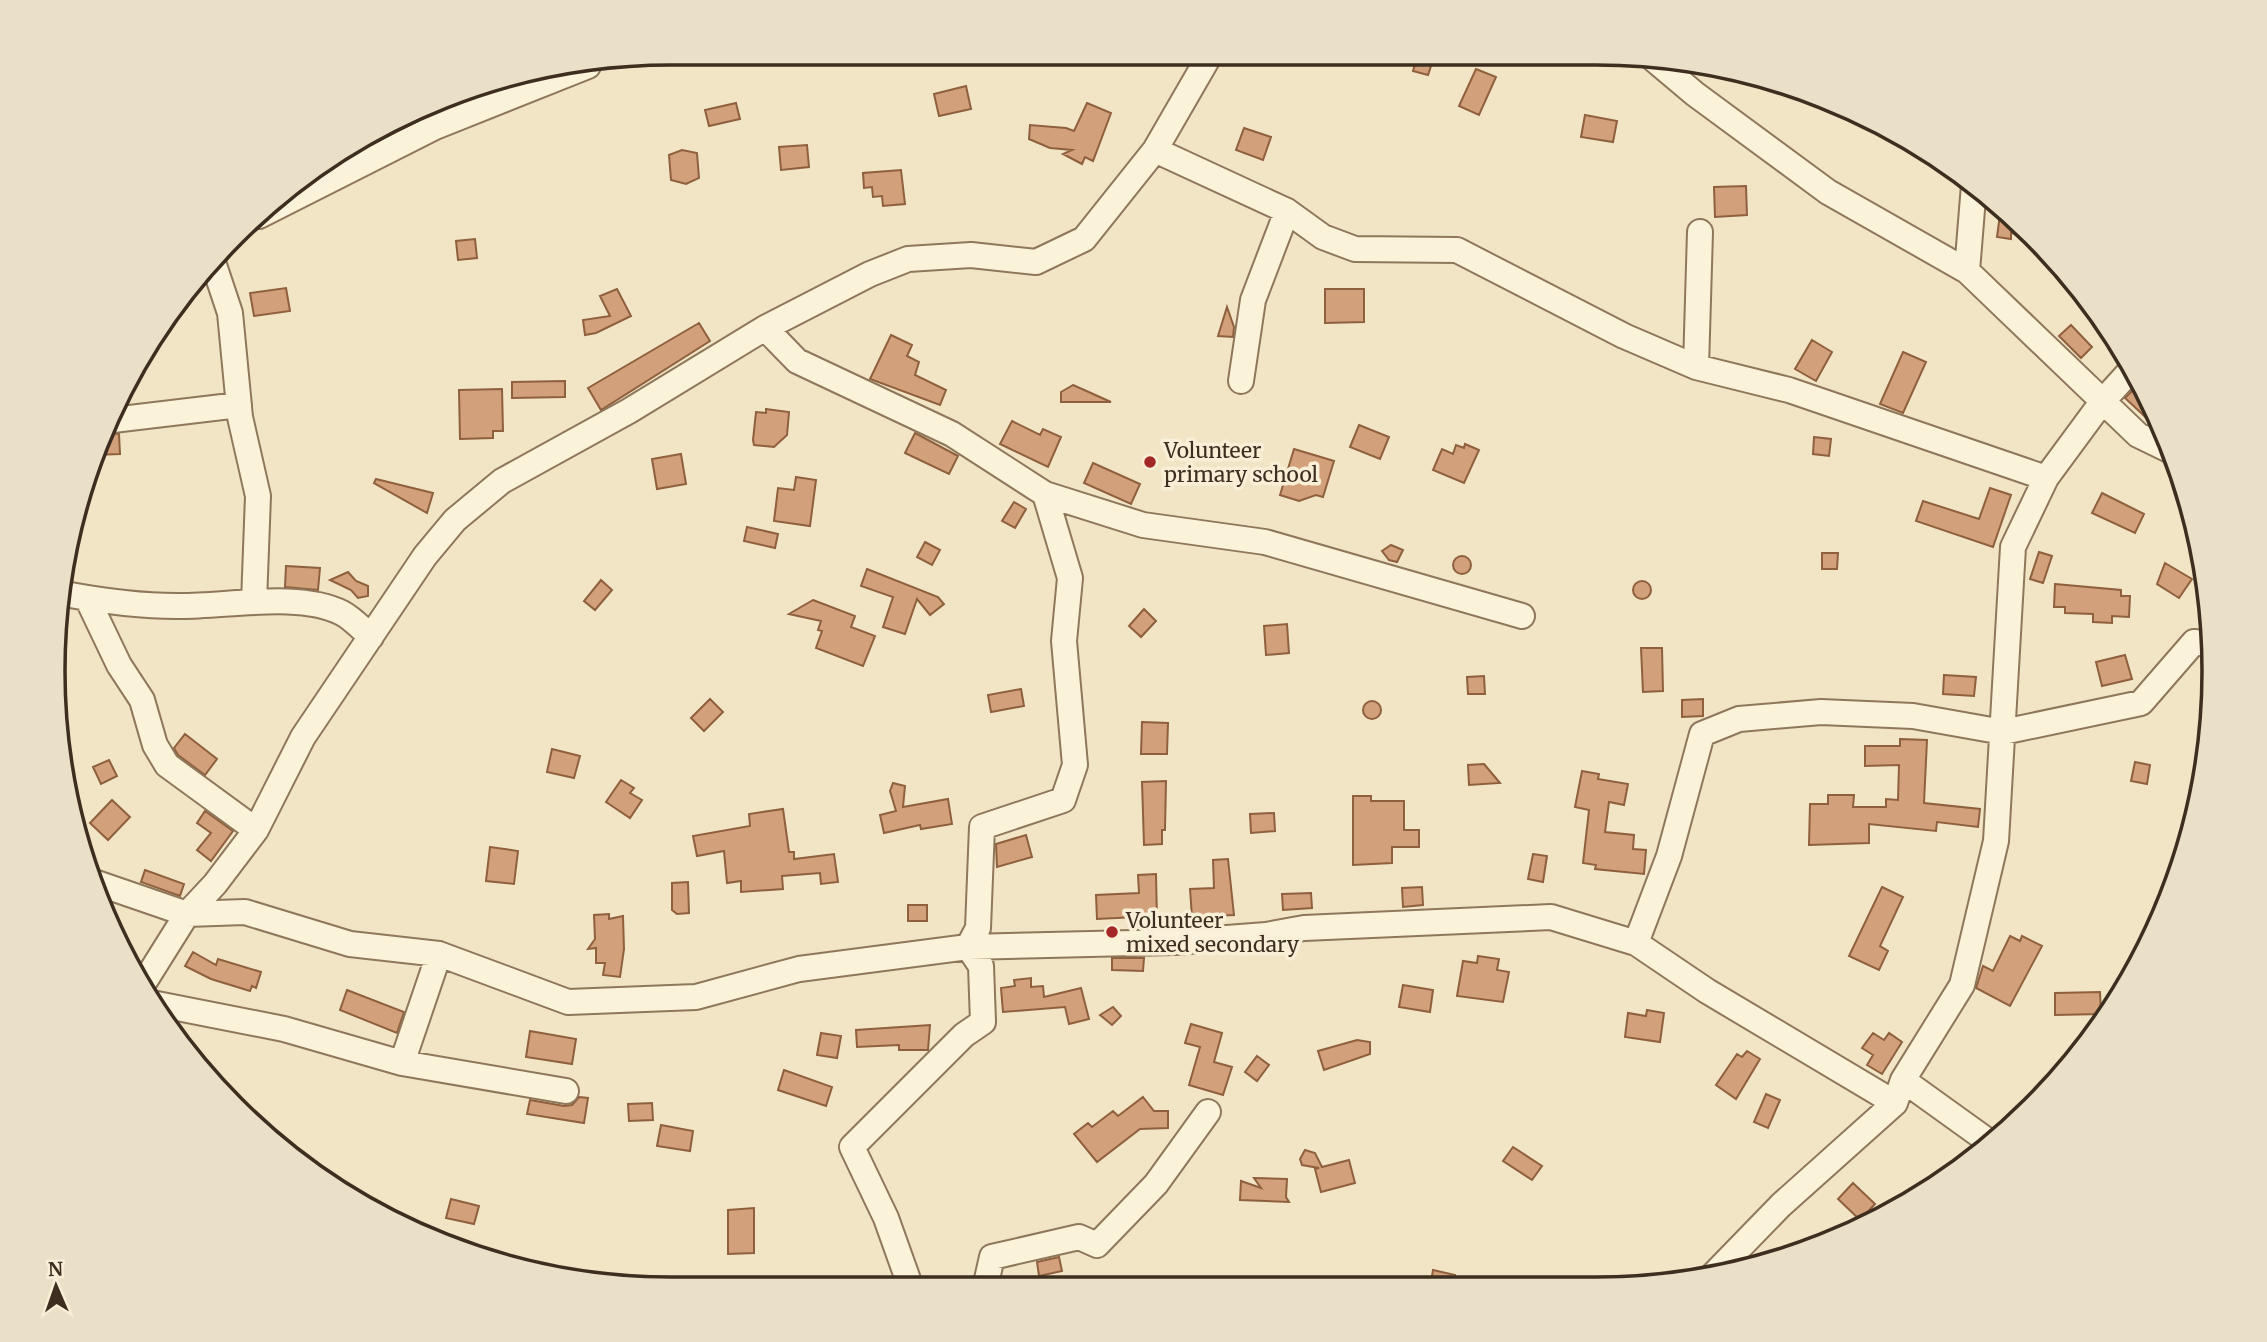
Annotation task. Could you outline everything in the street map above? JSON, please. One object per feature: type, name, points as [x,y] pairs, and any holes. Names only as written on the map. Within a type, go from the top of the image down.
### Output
[{"type":"street","points":[[148,977],[187,914],[215,884],[256,830],[303,737],[425,556],[455,520],[502,481],[629,411],[765,328],[837,289],[908,259],[971,255],[1036,262],[1084,239],[1155,150],[1204,65]]},
{"type":"street","points":[[1665,69],[1828,192],[1966,271],[2138,435],[2158,445]]},
{"type":"street","points":[[288,201],[435,127],[569,74]]},
{"type":"street","points":[[1155,150],[1287,211],[1322,237],[1354,249],[1457,250],[1624,336],[1696,367],[1789,390],[2046,478]]},
{"type":"street","points":[[1966,271],[1973,196]]},
{"type":"street","points":[[1241,381],[1253,300],[1287,211]]},
{"type":"street","points":[[1696,367],[1700,232]]},
{"type":"street","points":[[216,270],[230,313],[239,405],[258,496],[254,602]]},
{"type":"street","points":[[765,328],[797,361],[952,434],[1045,494],[1143,525],[1265,542],[1522,616]]},
{"type":"street","points":[[1724,1264],[1899,1092],[1962,985],[1996,841],[2013,547],[2046,478],[2102,402],[2125,376]]},
{"type":"street","points":[[120,419],[239,405]]},
{"type":"street","points":[[968,947],[978,928],[982,827],[1063,800],[1075,765],[1064,641],[1070,578],[1045,494]]},
{"type":"street","points":[[76,596],[177,606],[279,601],[343,613],[370,637]]},
{"type":"street","points":[[76,596],[142,700],[155,745],[167,765],[256,830]]},
{"type":"street","points":[[1636,943],[1669,856],[1703,734],[1739,719],[1821,712],[1913,716],[2003,732],[2141,703],[2194,642],[2201,643]]},
{"type":"street","points":[[104,886],[187,914],[244,912],[350,944],[439,954],[568,1002],[626,1002],[696,997],[800,969],[968,947],[1175,942],[1266,935],[1304,928],[1551,917],[1636,943],[1730,1005],[1899,1092],[1982,1138]]},
{"type":"street","points":[[907,1277],[886,1219],[852,1147],[964,1035],[983,1022],[981,966],[968,947]]},
{"type":"street","points":[[402,1063],[439,954]]},
{"type":"street","points":[[166,1006],[284,1029],[402,1063],[566,1091]]},
{"type":"street","points":[[987,1277],[992,1257],[1079,1237],[1097,1245],[1156,1184],[1208,1112]]},
{"type":"building","points":[[1415,65],[1431,65],[1428,75],[1413,71]]},
{"type":"building","points":[[1476,69],[1496,77],[1479,115],[1459,106]]},
{"type":"building","points":[[966,86],[971,109],[939,116],[934,94]]},
{"type":"building","points":[[736,103],[740,119],[709,126],[705,110]]},
{"type":"building","points":[[1087,103],[1111,113],[1093,161],[1085,157],[1082,164],[1063,154],[1072,150],[1050,148],[1029,139],[1030,125],[1074,131]]},
{"type":"building","points":[[1585,115],[1617,121],[1613,142],[1581,137]]},
{"type":"building","points":[[1244,128],[1271,137],[1263,160],[1236,150]]},
{"type":"building","points":[[807,145],[809,167],[781,170],[779,147]]},
{"type":"building","points":[[682,150],[697,153],[699,178],[686,184],[671,180],[669,155]]},
{"type":"building","points":[[901,170],[905,204],[883,206],[882,196],[873,197],[872,187],[864,188],[863,173]]},
{"type":"building","points":[[1746,186],[1747,215],[1715,217],[1714,187]]},
{"type":"building","points":[[1999,218],[2016,234],[2011,233],[2011,239],[1997,237]]},
{"type":"building","points":[[475,239],[477,258],[458,260],[456,241]]},
{"type":"building","points":[[286,288],[290,311],[254,316],[250,293]]},
{"type":"building","points":[[617,289],[631,316],[596,333],[585,335],[583,320],[610,316],[600,296]]},
{"type":"building","points":[[1325,289],[1364,289],[1364,322],[1325,323]]},
{"type":"building","points":[[1227,307],[1234,327],[1233,337],[1218,336]]},
{"type":"building","points":[[699,323],[710,341],[601,410],[588,388]]},
{"type":"building","points":[[2071,325],[2092,347],[2081,358],[2059,336]]},
{"type":"building","points":[[891,335],[912,345],[907,356],[919,362],[915,375],[946,390],[940,405],[870,379]]},
{"type":"building","points":[[1812,340],[1832,352],[1816,381],[1795,369]]},
{"type":"building","points":[[1903,352],[1926,362],[1903,413],[1880,404]]},
{"type":"building","points":[[565,381],[565,397],[512,398],[512,382]]},
{"type":"building","points":[[1073,385],[1111,402],[1061,402],[1061,392]]},
{"type":"building","points":[[502,389],[503,431],[493,431],[493,438],[460,439],[459,390]]},
{"type":"building","points":[[2133,390],[2147,419],[2125,398]]},
{"type":"building","points":[[766,409],[789,412],[787,435],[774,447],[754,445],[756,412],[766,413]]},
{"type":"building","points":[[1012,421],[1040,435],[1043,429],[1061,437],[1048,467],[1000,444]]},
{"type":"building","points":[[1359,425],[1389,437],[1380,459],[1350,447]]},
{"type":"building","points":[[915,433],[958,456],[949,474],[905,453]]},
{"type":"building","points":[[113,434],[119,434],[120,454],[105,455]]},
{"type":"building","points":[[1814,437],[1831,439],[1829,456],[1813,454]]},
{"type":"building","points":[[1465,444],[1479,450],[1464,483],[1433,470],[1442,449],[1453,454],[1456,445],[1464,448]]},
{"type":"building","points":[[1294,449],[1334,461],[1323,497],[1316,495],[1299,501],[1280,495]]},
{"type":"building","points":[[681,454],[686,484],[657,489],[652,459]]},
{"type":"building","points":[[1093,463],[1140,484],[1131,504],[1084,483]]},
{"type":"building","points":[[796,477],[816,480],[810,526],[774,521],[778,488],[794,490]]},
{"type":"building","points":[[376,479],[433,493],[427,513],[374,483]]},
{"type":"building","points":[[1990,488],[2011,495],[1993,547],[1916,521],[1923,501],[1979,519]]},
{"type":"building","points":[[2102,493],[2144,514],[2135,533],[2092,513]]},
{"type":"building","points":[[1014,502],[1026,509],[1015,528],[1002,521]]},
{"type":"building","points":[[747,527],[778,534],[775,548],[744,541]]},
{"type":"building","points":[[925,542],[940,550],[932,565],[917,557]]},
{"type":"building","points":[[1391,545],[1403,550],[1397,562],[1389,560],[1382,551]]},
{"type":"building","points":[[2039,552],[2052,556],[2043,583],[2030,579]]},
{"type":"building","points":[[1822,553],[1838,553],[1837,569],[1822,569]]},
{"type":"building","points":[[1462,556],[1468,559],[1471,565],[1468,571],[1462,574],[1456,571],[1453,565],[1456,559]]},
{"type":"building","points":[[2165,563],[2192,579],[2179,598],[2157,584]]},
{"type":"building","points":[[286,566],[320,568],[318,590],[285,587]]},
{"type":"building","points":[[867,569],[938,597],[944,604],[930,615],[917,599],[905,634],[883,627],[893,597],[861,586]]},
{"type":"building","points":[[348,572],[356,581],[368,586],[368,596],[358,598],[351,590],[330,580]]},
{"type":"building","points":[[601,580],[612,590],[595,610],[584,601]]},
{"type":"building","points":[[1642,581],[1648,584],[1651,590],[1648,596],[1642,599],[1636,596],[1633,590],[1636,584]]},
{"type":"building","points":[[2055,584],[2121,590],[2121,596],[2130,596],[2129,617],[2112,616],[2112,623],[2093,622],[2093,614],[2065,613],[2065,607],[2054,607]]},
{"type":"building","points":[[813,600],[855,616],[851,627],[875,636],[863,666],[816,648],[822,631],[818,630],[821,621],[789,614]]},
{"type":"building","points":[[1144,609],[1156,621],[1141,637],[1129,626]]},
{"type":"building","points":[[1287,624],[1289,653],[1266,655],[1264,626]]},
{"type":"building","points":[[1641,648],[1662,648],[1663,691],[1643,692]]},
{"type":"building","points":[[2125,655],[2132,679],[2102,686],[2096,662]]},
{"type":"building","points":[[1944,675],[1976,677],[1974,696],[1943,694]]},
{"type":"building","points":[[1484,676],[1485,694],[1468,694],[1467,677]]},
{"type":"building","points":[[1021,689],[1024,706],[991,712],[988,695]]},
{"type":"building","points":[[710,699],[723,712],[704,731],[691,718]]},
{"type":"building","points":[[1703,699],[1703,716],[1682,717],[1682,700]]},
{"type":"building","points":[[1372,701],[1378,704],[1381,710],[1378,716],[1372,719],[1366,716],[1363,710],[1366,704]]},
{"type":"building","points":[[1142,722],[1168,723],[1167,754],[1141,754]]},
{"type":"building","points":[[185,734],[217,759],[205,775],[178,755],[174,748]]},
{"type":"building","points":[[1900,739],[1927,740],[1924,803],[1980,809],[1978,827],[1937,822],[1936,831],[1869,824],[1869,843],[1809,845],[1810,804],[1828,804],[1828,795],[1854,795],[1853,807],[1886,807],[1886,799],[1898,800],[1899,765],[1865,766],[1865,746],[1900,746]]},
{"type":"building","points":[[552,749],[580,756],[574,778],[547,772]]},
{"type":"building","points":[[109,760],[117,776],[101,784],[93,767]]},
{"type":"building","points":[[2135,762],[2150,765],[2147,784],[2131,781]]},
{"type":"building","points":[[1484,764],[1500,783],[1469,785],[1468,765]]},
{"type":"building","points":[[1582,771],[1599,774],[1598,779],[1628,784],[1624,805],[1609,802],[1605,832],[1634,835],[1633,849],[1646,850],[1644,874],[1595,869],[1596,865],[1583,863],[1589,810],[1575,807]]},
{"type":"building","points":[[621,780],[634,788],[630,793],[642,800],[630,818],[606,802]]},
{"type":"building","points":[[1166,781],[1165,830],[1162,830],[1162,844],[1144,845],[1142,782]]},
{"type":"building","points":[[893,783],[905,786],[903,807],[948,799],[952,824],[921,829],[920,825],[884,833],[880,815],[896,811],[890,791]]},
{"type":"building","points":[[1353,796],[1371,796],[1371,801],[1404,801],[1404,830],[1419,830],[1419,847],[1392,847],[1392,863],[1353,865]]},
{"type":"building","points":[[112,800],[130,817],[108,840],[90,823]]},
{"type":"building","points":[[783,809],[789,852],[794,852],[794,859],[834,854],[838,882],[821,884],[820,873],[782,876],[783,889],[741,892],[741,881],[727,883],[724,851],[697,856],[693,836],[750,826],[749,814]]},
{"type":"building","points":[[205,811],[233,831],[211,861],[197,850],[211,833],[197,823]]},
{"type":"building","points":[[1274,813],[1275,831],[1251,833],[1250,814]]},
{"type":"building","points":[[1026,835],[1032,857],[997,867],[996,844]]},
{"type":"building","points":[[490,847],[518,851],[514,884],[486,881]]},
{"type":"building","points":[[1533,854],[1547,856],[1543,882],[1528,879]]},
{"type":"building","points":[[1228,859],[1234,915],[1192,917],[1190,889],[1214,888],[1213,860]]},
{"type":"building","points":[[145,870],[184,884],[180,896],[141,882]]},
{"type":"building","points":[[1156,874],[1157,921],[1137,921],[1137,917],[1097,919],[1096,895],[1139,893],[1138,875]]},
{"type":"building","points":[[688,882],[689,913],[677,914],[672,910],[672,883]]},
{"type":"building","points":[[1422,887],[1423,905],[1403,907],[1402,888]]},
{"type":"building","points":[[1882,887],[1903,897],[1880,946],[1888,951],[1879,970],[1849,956]]},
{"type":"building","points":[[1311,893],[1312,908],[1283,910],[1282,894]]},
{"type":"building","points":[[908,905],[927,905],[927,921],[908,921]]},
{"type":"building","points":[[609,914],[609,919],[623,916],[624,949],[620,977],[603,975],[605,963],[596,963],[596,948],[588,949],[595,939],[594,915]]},
{"type":"building","points":[[2010,936],[2020,941],[2022,936],[2042,946],[2010,1006],[1976,988],[1983,966],[1993,971]]},
{"type":"building","points":[[193,952],[216,965],[218,959],[261,972],[256,988],[252,986],[250,991],[211,979],[185,966]]},
{"type":"building","points":[[1478,956],[1499,959],[1497,970],[1509,972],[1503,1002],[1457,996],[1463,961],[1477,963]]},
{"type":"building","points":[[1112,958],[1144,958],[1143,971],[1112,970]]},
{"type":"building","points":[[1031,978],[1031,987],[1043,986],[1044,997],[1081,988],[1089,1019],[1069,1024],[1065,1007],[1003,1012],[1001,988],[1015,986],[1014,980]]},
{"type":"building","points":[[1403,985],[1433,990],[1430,1012],[1399,1007]]},
{"type":"building","points":[[347,990],[404,1012],[397,1033],[340,1010]]},
{"type":"building","points":[[2100,992],[2101,1007],[2096,1014],[2055,1015],[2055,993]]},
{"type":"building","points":[[1113,1007],[1121,1016],[1112,1025],[1100,1015]]},
{"type":"building","points":[[1647,1010],[1664,1013],[1660,1042],[1625,1037],[1628,1013],[1646,1016]]},
{"type":"building","points":[[1191,1024],[1222,1033],[1214,1062],[1232,1067],[1223,1095],[1189,1085],[1200,1047],[1185,1043]]},
{"type":"building","points":[[930,1025],[928,1050],[899,1050],[899,1045],[857,1047],[856,1030]]},
{"type":"building","points":[[530,1031],[576,1039],[572,1064],[526,1057]]},
{"type":"building","points":[[821,1033],[841,1036],[837,1058],[817,1055]]},
{"type":"building","points":[[1873,1033],[1884,1040],[1889,1033],[1902,1042],[1882,1074],[1867,1065],[1873,1055],[1862,1048]]},
{"type":"building","points":[[1357,1040],[1370,1042],[1370,1054],[1324,1070],[1318,1051]]},
{"type":"building","points":[[1747,1051],[1760,1059],[1736,1099],[1716,1085],[1737,1054],[1742,1057]]},
{"type":"building","points":[[1257,1056],[1269,1065],[1257,1081],[1245,1072]]},
{"type":"building","points":[[784,1070],[832,1087],[826,1106],[778,1090]]},
{"type":"building","points":[[1766,1094],[1780,1100],[1768,1128],[1754,1122]]},
{"type":"building","points":[[579,1097],[588,1098],[584,1123],[527,1114],[530,1100],[564,1106],[572,1105]]},
{"type":"building","points":[[1143,1097],[1154,1111],[1168,1111],[1168,1128],[1140,1129],[1097,1162],[1074,1134],[1088,1123],[1092,1127],[1113,1111],[1118,1116]]},
{"type":"building","points":[[652,1103],[653,1120],[629,1121],[628,1104]]},
{"type":"building","points":[[661,1125],[693,1131],[690,1151],[657,1146]]},
{"type":"building","points":[[1513,1147],[1542,1166],[1532,1180],[1503,1161]]},
{"type":"building","points":[[1305,1150],[1315,1153],[1322,1167],[1349,1160],[1355,1183],[1321,1192],[1315,1169],[1319,1168],[1302,1165],[1300,1159]]},
{"type":"building","points":[[1254,1178],[1287,1179],[1286,1197],[1289,1202],[1240,1200],[1241,1181],[1261,1188]]},
{"type":"building","points":[[1853,1183],[1875,1204],[1858,1218],[1838,1199]]},
{"type":"building","points":[[451,1199],[479,1206],[474,1224],[446,1218]]},
{"type":"building","points":[[754,1208],[754,1253],[728,1254],[728,1210]]},
{"type":"building","points":[[1059,1257],[1062,1271],[1039,1276],[1037,1262]]},
{"type":"building","points":[[1433,1270],[1455,1275],[1455,1277],[1432,1277]]},
{"type":"place","name":"Volunteer primary school","points":[[1150,462]]},
{"type":"place","name":"Volunteer mixed secondary","points":[[1112,932]]}]
